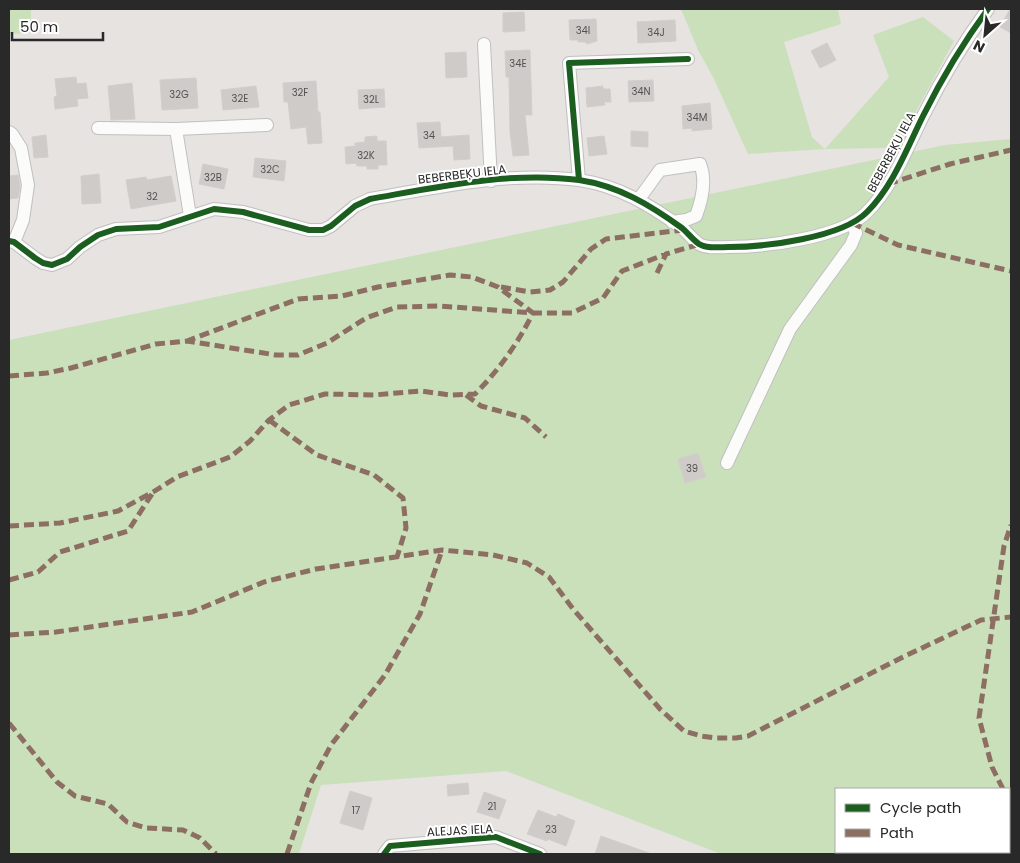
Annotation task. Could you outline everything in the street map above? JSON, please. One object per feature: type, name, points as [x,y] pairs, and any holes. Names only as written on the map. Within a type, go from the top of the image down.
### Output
[{"type":"street","name":"BEBERBEĶU IELA","points":[[11,242],[43,263],[52,265],[67,259],[98,234],[116,229],[159,227],[214,209],[243,212],[309,230],[323,230],[370,198],[491,181],[546,179],[579,180],[611,186],[639,199],[700,244],[712,248],[751,247],[790,242],[852,223],[865,214],[881,196],[945,74],[965,41],[988,9]]},
{"type":"street","points":[[484,44],[491,181]]},
{"type":"street","points":[[579,180],[569,63],[688,59]]},
{"type":"street","points":[[98,128],[176,129],[267,125]]},
{"type":"street","points":[[176,129],[190,216]]},
{"type":"street","points":[[9,132],[21,148],[28,185],[23,220],[11,242]]},
{"type":"street","points":[[639,199],[660,170],[700,164],[704,185],[696,216],[672,222]]},
{"type":"street","points":[[727,463],[790,330],[850,245],[856,233],[852,223]]},
{"type":"street","name":"ALEJAS IELA","points":[[384,854],[390,846],[496,837],[540,854]]},
{"type":"green space","points":[[9,9],[31,9],[31,33],[9,34]]},
{"type":"green space","points":[[681,9],[838,9],[841,24],[784,42],[812,137],[825,149],[748,154],[713,77],[698,50]]},
{"type":"green space","points":[[923,17],[954,41],[901,139],[885,148],[825,149],[889,77],[873,35]]},
{"type":"green space","points":[[1011,139],[1011,854],[721,854],[506,771],[321,785],[299,854],[9,854],[9,340],[945,145]]},
{"type":"building","points":[[1011,9],[1011,33],[1000,27]]},
{"type":"building","points":[[524,12],[525,31],[503,32],[503,13]]},
{"type":"building","points":[[596,19],[597,41],[587,44],[585,42],[578,42],[578,40],[570,40],[569,20]]},
{"type":"building","points":[[675,20],[676,41],[638,43],[637,22]]},
{"type":"building","points":[[827,43],[836,60],[820,68],[811,51]]},
{"type":"building","points":[[530,50],[532,115],[525,115],[529,155],[513,156],[510,132],[509,77],[506,77],[505,51]]},
{"type":"building","points":[[466,52],[467,77],[446,78],[445,53]]},
{"type":"building","points":[[76,77],[77,84],[86,83],[88,98],[77,99],[78,106],[55,109],[54,97],[57,96],[55,79]]},
{"type":"building","points":[[196,78],[198,108],[162,110],[160,80]]},
{"type":"building","points":[[653,80],[654,101],[629,102],[628,81]]},
{"type":"building","points":[[316,81],[322,143],[308,144],[306,127],[291,129],[288,102],[284,102],[283,83]]},
{"type":"building","points":[[132,83],[135,119],[111,120],[108,86]]},
{"type":"building","points":[[256,86],[259,107],[223,110],[221,90]]},
{"type":"building","points":[[603,86],[603,89],[610,89],[611,102],[604,102],[605,105],[587,107],[586,88]]},
{"type":"building","points":[[384,89],[385,107],[359,109],[358,90]]},
{"type":"building","points":[[710,103],[712,129],[692,131],[692,128],[683,129],[682,106]]},
{"type":"building","points":[[440,122],[441,137],[469,135],[470,159],[454,160],[453,146],[419,148],[417,123]]},
{"type":"building","points":[[631,131],[648,132],[648,147],[631,146]]},
{"type":"building","points":[[46,135],[48,157],[34,158],[32,137]]},
{"type":"building","points":[[377,136],[377,141],[386,141],[387,165],[378,165],[378,169],[367,169],[367,166],[357,166],[356,163],[346,164],[345,147],[365,142],[365,137]]},
{"type":"building","points":[[604,136],[607,154],[589,156],[587,138]]},
{"type":"building","points":[[255,158],[286,161],[284,181],[253,177]]},
{"type":"building","points":[[203,164],[228,169],[224,189],[199,184]]},
{"type":"building","points":[[99,174],[101,203],[82,204],[81,176]]},
{"type":"building","points":[[18,175],[20,186],[18,198],[9,199],[9,176]]},
{"type":"building","points":[[171,176],[176,201],[131,209],[126,180],[146,177],[147,180]]},
{"type":"building","points":[[698,453],[706,477],[685,483],[678,459]]},
{"type":"building","points":[[468,783],[469,794],[448,796],[447,785]]},
{"type":"building","points":[[350,791],[372,798],[363,830],[340,823]]},
{"type":"building","points":[[484,792],[506,800],[499,819],[477,812]]},
{"type":"building","points":[[538,810],[556,817],[558,814],[575,821],[566,846],[527,834]]},
{"type":"building","points":[[601,836],[649,853],[595,854]]},
{"type":"marked path","points":[[888,184],[950,164],[1011,150]]},
{"type":"marked path","points":[[852,223],[898,245],[1011,271]]},
{"type":"marked path","points":[[501,287],[530,292],[550,290],[563,282],[591,249],[606,239],[683,230]]},
{"type":"marked path","points":[[657,273],[666,254],[700,244]]},
{"type":"marked path","points":[[9,376],[47,373],[156,344],[187,341],[276,355],[298,355],[327,343],[366,318],[397,307],[439,306],[533,313],[572,313],[603,298],[622,271],[666,254]]},
{"type":"marked path","points":[[9,526],[60,523],[118,511],[177,477],[230,457],[250,441],[269,420],[289,405],[325,394],[374,395],[421,391],[450,395],[475,394],[507,356],[533,313],[498,287],[472,277],[450,275],[378,287],[342,296],[298,299],[187,341]]},
{"type":"marked path","points":[[466,395],[481,406],[525,418],[546,437]]},
{"type":"marked path","points":[[269,420],[317,455],[374,475],[403,498],[406,528],[397,557]]},
{"type":"marked path","points":[[9,580],[38,572],[60,552],[128,531],[152,494]]},
{"type":"marked path","points":[[1002,788],[992,767],[979,718],[1004,546],[1011,525]]},
{"type":"marked path","points":[[9,635],[56,632],[192,612],[264,582],[316,569],[442,550],[493,555],[527,563],[549,577],[573,609],[660,709],[684,731],[701,736],[736,738],[748,736],[903,657],[981,620],[1011,617]]},
{"type":"marked path","points":[[287,854],[311,783],[331,745],[385,675],[420,614],[442,550]]},
{"type":"marked path","points":[[9,723],[57,782],[75,796],[108,804],[127,822],[146,828],[183,830],[200,838],[216,854]]},
{"type":"marked path","points":[[1010,810],[1011,817]]},
{"type":"cycle path","points":[[9,241],[14,242],[43,263],[52,265],[67,259],[80,247],[98,235],[116,229],[159,227],[214,209],[243,212],[309,230],[323,230],[331,226],[355,206],[370,199],[474,182],[527,177],[579,180],[621,192],[658,212],[682,228],[699,244],[706,247],[744,247],[802,239],[840,228],[855,221],[876,202],[892,179],[945,74],[988,9]]},
{"type":"cycle path","points":[[579,180],[569,63],[688,59]]},
{"type":"cycle path","points":[[384,854],[390,846],[496,837],[540,854]]}]
